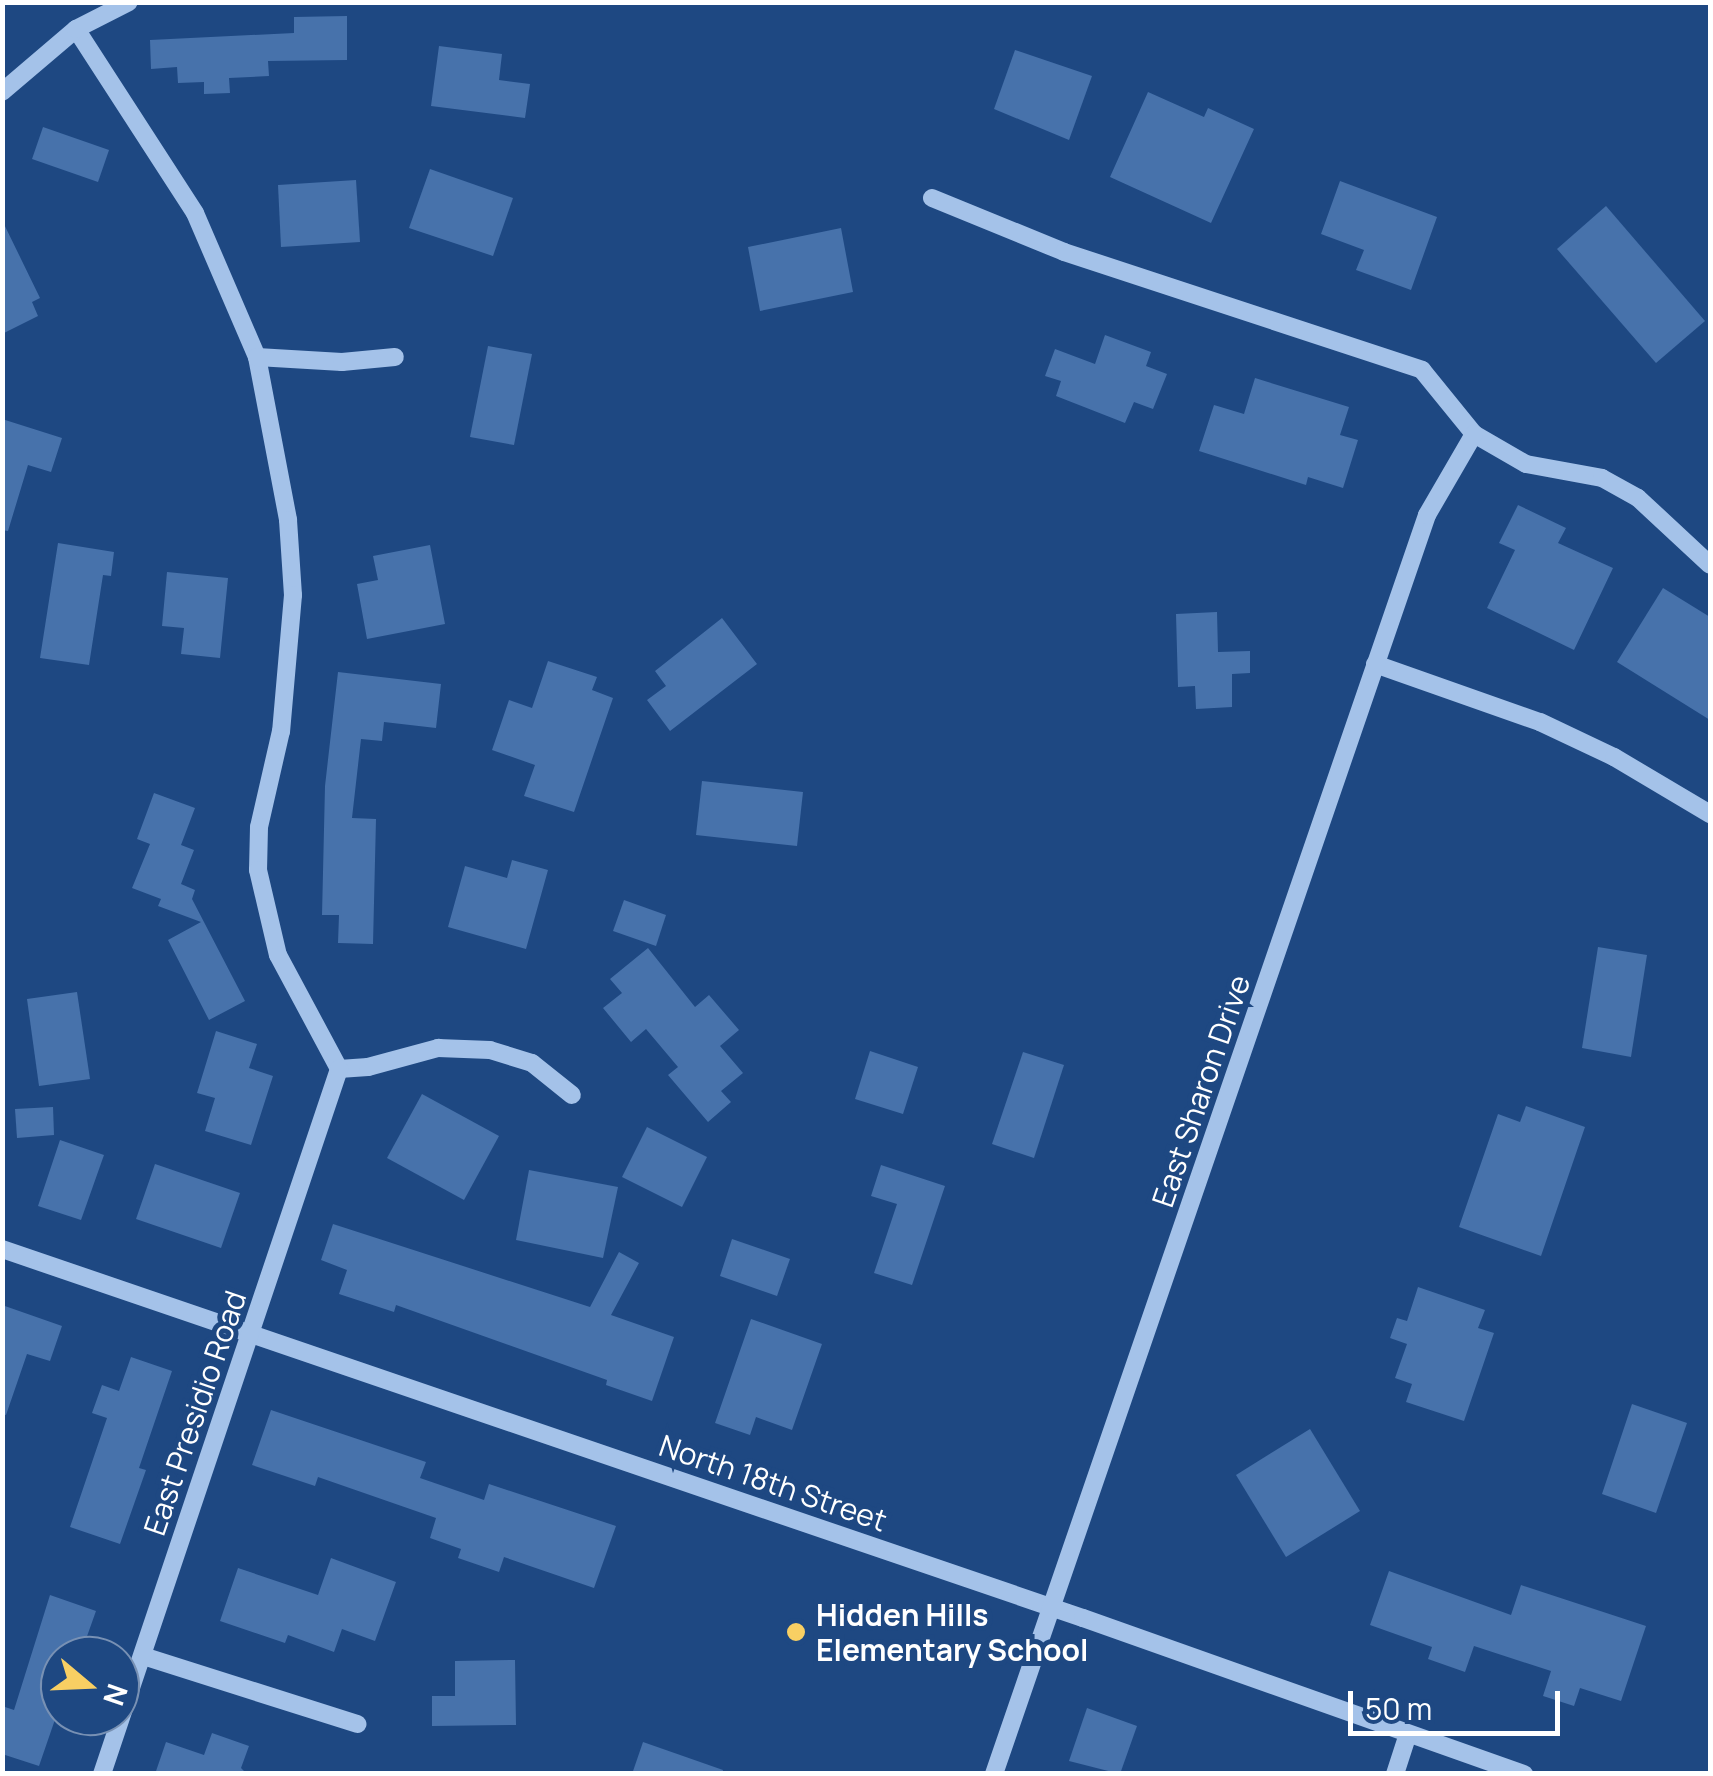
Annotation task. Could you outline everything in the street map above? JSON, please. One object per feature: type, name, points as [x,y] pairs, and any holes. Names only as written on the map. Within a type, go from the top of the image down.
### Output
[{"type":"street","points":[[2,92],[76,29],[129,2]]},
{"type":"street","points":[[76,29],[195,213],[220,262],[258,357],[286,503],[293,595],[281,731],[258,826],[258,870],[278,956],[327,1039],[339,1069],[368,1067],[438,1048],[490,1050],[532,1062],[572,1095]]},
{"type":"street","points":[[932,198],[1064,252],[1422,370],[1474,434],[1526,464],[1602,478],[1638,498],[1710,565]]},
{"type":"street","points":[[258,357],[342,362],[395,357]]},
{"type":"street","name":"East Sharon Drive","points":[[994,1774],[1428,516],[1474,434]]},
{"type":"street","points":[[1376,664],[1540,722],[1614,758],[1710,814]]},
{"type":"street","name":"East Presidio Road","points":[[102,1774],[339,1069]]},
{"type":"street","name":"North 18th Street","points":[[2,1249],[1051,1606],[1524,1774]]},
{"type":"street","points":[[143,1656],[358,1724]]},
{"type":"street","points":[[1394,1774],[1408,1734]]},
{"type":"building","points":[[347,16],[347,60],[268,61],[269,76],[229,78],[230,93],[204,94],[204,82],[178,83],[177,67],[151,69],[150,40],[294,33],[294,17]]},
{"type":"building","points":[[439,46],[502,54],[499,80],[530,84],[525,118],[431,106]]},
{"type":"building","points":[[1015,50],[1092,76],[1069,140],[994,109]]},
{"type":"building","points":[[1148,92],[1204,117],[1208,108],[1254,129],[1211,223],[1110,177]]},
{"type":"building","points":[[43,127],[109,150],[98,182],[32,159]]},
{"type":"building","points":[[430,169],[513,198],[493,256],[409,228]]},
{"type":"building","points":[[356,180],[360,242],[281,247],[278,185]]},
{"type":"building","points":[[1340,181],[1437,217],[1411,290],[1356,270],[1364,250],[1321,234]]},
{"type":"building","points":[[1606,206],[1705,321],[1656,363],[1557,249]]},
{"type":"building","points":[[2,220],[40,298],[32,302],[38,316],[2,334]]},
{"type":"building","points":[[841,228],[853,292],[760,311],[748,247]]},
{"type":"building","points":[[1105,335],[1151,352],[1146,366],[1167,374],[1153,409],[1134,402],[1125,423],[1056,396],[1061,381],[1045,376],[1055,349],[1095,364]]},
{"type":"building","points":[[488,346],[532,354],[514,445],[470,437]]},
{"type":"building","points":[[1255,378],[1349,407],[1340,435],[1358,440],[1343,488],[1308,477],[1306,485],[1199,451],[1214,405],[1244,414]]},
{"type":"building","points":[[2,419],[62,438],[51,472],[28,465],[8,531],[2,530]]},
{"type":"building","points":[[1518,505],[1566,528],[1558,543],[1613,568],[1574,650],[1487,608],[1515,550],[1499,543]]},
{"type":"building","points":[[58,543],[114,552],[111,576],[103,575],[89,665],[40,658]]},
{"type":"building","points":[[430,545],[445,624],[367,639],[357,584],[378,580],[373,556]]},
{"type":"building","points":[[167,572],[228,578],[220,658],[181,654],[184,628],[162,626]]},
{"type":"building","points":[[1663,588],[1710,617],[1710,720],[1617,662]]},
{"type":"building","points":[[1217,612],[1218,652],[1250,651],[1250,673],[1232,674],[1232,707],[1196,709],[1195,686],[1178,687],[1176,614]]},
{"type":"building","points":[[722,618],[757,664],[670,731],[647,700],[666,686],[655,671]]},
{"type":"building","points":[[548,661],[597,677],[592,690],[613,698],[574,812],[524,796],[535,765],[492,750],[509,700],[532,708]]},
{"type":"building","points":[[338,672],[441,684],[436,728],[384,722],[382,741],[361,739],[352,818],[376,819],[373,944],[338,943],[339,915],[322,915],[325,786]]},
{"type":"building","points":[[702,781],[803,792],[797,846],[696,835]]},
{"type":"building","points":[[154,793],[195,808],[181,845],[194,850],[181,884],[195,890],[192,899],[245,1001],[209,1020],[168,940],[201,922],[158,906],[161,899],[132,888],[150,844],[137,839]]},
{"type":"building","points":[[512,860],[548,870],[526,949],[448,927],[465,866],[507,878]]},
{"type":"building","points":[[624,900],[666,915],[656,946],[613,931]]},
{"type":"building","points":[[1598,947],[1647,955],[1631,1057],[1582,1048]]},
{"type":"building","points":[[648,948],[695,1007],[709,995],[739,1030],[720,1046],[743,1073],[721,1091],[731,1102],[708,1122],[668,1075],[678,1067],[646,1029],[631,1042],[603,1008],[622,993],[610,979]]},
{"type":"building","points":[[77,992],[90,1079],[39,1086],[27,999]]},
{"type":"building","points":[[216,1031],[257,1044],[249,1068],[273,1076],[251,1145],[205,1131],[215,1098],[197,1093]]},
{"type":"building","points":[[870,1051],[918,1067],[903,1114],[855,1099]]},
{"type":"building","points":[[1023,1052],[1064,1065],[1034,1158],[992,1144]]},
{"type":"building","points":[[422,1094],[499,1136],[464,1200],[387,1158]]},
{"type":"building","points":[[1526,1106],[1585,1127],[1541,1256],[1459,1227],[1498,1114],[1520,1122]]},
{"type":"building","points":[[53,1107],[54,1135],[17,1138],[15,1109]]},
{"type":"building","points":[[647,1127],[707,1157],[682,1207],[622,1177]]},
{"type":"building","points":[[60,1140],[104,1155],[81,1220],[38,1206]]},
{"type":"building","points":[[155,1164],[240,1193],[221,1248],[136,1219]]},
{"type":"building","points":[[881,1165],[945,1186],[912,1285],[874,1273],[897,1204],[871,1196]]},
{"type":"building","points":[[529,1170],[618,1187],[603,1258],[516,1240]]},
{"type":"building","points":[[333,1224],[590,1307],[619,1252],[639,1263],[611,1315],[674,1337],[652,1401],[606,1385],[607,1380],[396,1305],[394,1312],[339,1294],[347,1270],[321,1260]]},
{"type":"building","points":[[732,1239],[790,1259],[777,1296],[720,1276]]},
{"type":"building","points":[[1418,1287],[1485,1310],[1478,1328],[1494,1333],[1464,1421],[1406,1402],[1412,1384],[1395,1378],[1407,1344],[1390,1338],[1397,1318],[1407,1321]]},
{"type":"building","points":[[2,1305],[62,1326],[50,1361],[27,1354],[6,1415],[2,1414]]},
{"type":"building","points":[[751,1319],[822,1344],[792,1430],[756,1417],[750,1435],[715,1423]]},
{"type":"building","points":[[131,1357],[172,1371],[139,1468],[146,1470],[120,1544],[70,1527],[107,1418],[92,1413],[102,1385],[119,1391]]},
{"type":"building","points":[[1632,1404],[1687,1423],[1656,1513],[1602,1494]]},
{"type":"building","points":[[271,1410],[426,1462],[420,1478],[484,1500],[489,1484],[616,1526],[594,1588],[504,1557],[499,1572],[458,1558],[461,1549],[430,1538],[436,1518],[318,1477],[315,1486],[252,1465]]},
{"type":"building","points":[[1310,1429],[1360,1511],[1286,1557],[1236,1475]]},
{"type":"building","points":[[331,1558],[396,1582],[375,1641],[342,1629],[334,1652],[288,1635],[285,1643],[220,1621],[238,1568],[318,1595]]},
{"type":"building","points":[[1389,1571],[1511,1615],[1521,1585],[1646,1626],[1621,1701],[1580,1688],[1574,1706],[1543,1696],[1551,1671],[1474,1646],[1465,1672],[1428,1659],[1432,1647],[1370,1625]]},
{"type":"building","points":[[50,1595],[96,1611],[87,1636],[40,1636],[40,1736],[49,1736],[39,1766],[2,1754],[2,1706],[14,1710]]},
{"type":"building","points":[[515,1660],[516,1725],[432,1726],[432,1696],[455,1696],[455,1661]]},
{"type":"building","points":[[1087,1708],[1137,1726],[1120,1774],[1069,1761]]},
{"type":"building","points":[[212,1733],[249,1746],[241,1768],[247,1774],[155,1774],[166,1742],[204,1755]]},
{"type":"building","points":[[643,1742],[723,1770],[722,1774],[632,1774]]},
{"type":"place","name":"Hidden Hills Elementary School","points":[[796,1632]]}]
